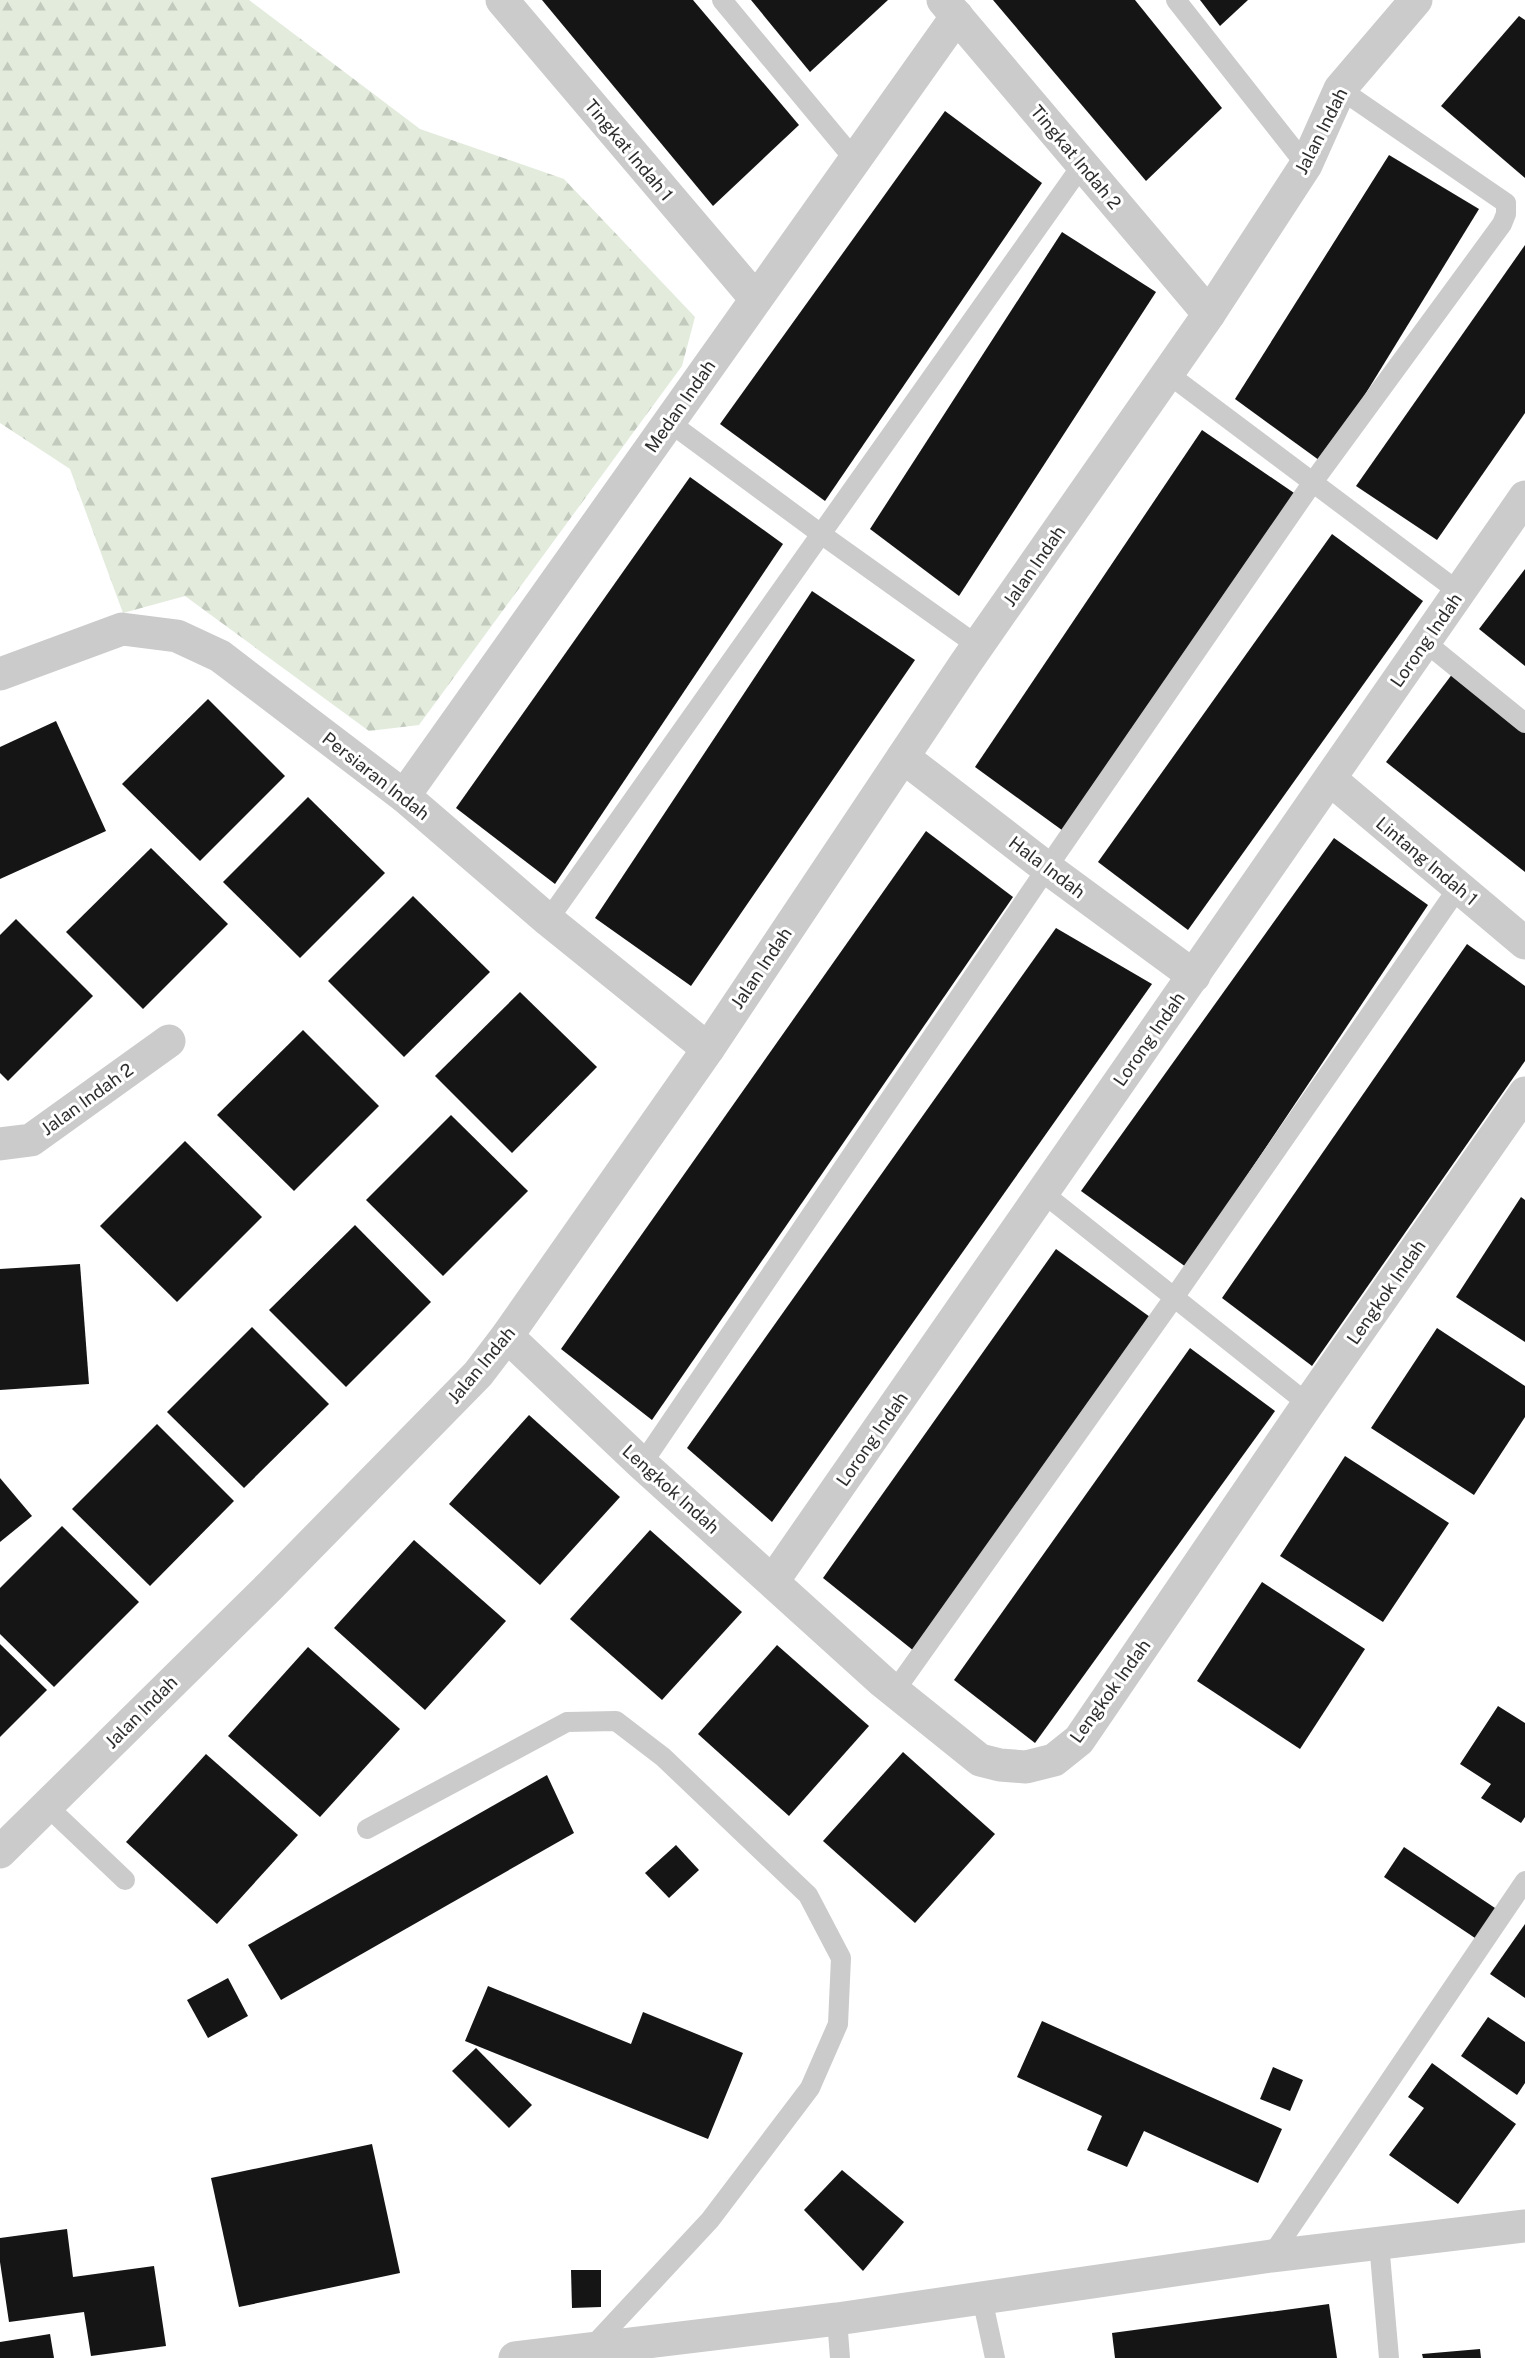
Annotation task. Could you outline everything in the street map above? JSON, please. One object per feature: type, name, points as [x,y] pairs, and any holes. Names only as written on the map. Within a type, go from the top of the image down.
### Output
[{"type":"street","name":"Tingkat Indah 1","points":[[502,0],[756,299]]},
{"type":"street","name":"Jalan Indah","points":[[0,1852],[270,1586],[469,1383],[507,1336],[708,1049],[978,646],[1209,314],[1306,165],[1340,89],[1416,0]]},
{"type":"street","name":"Medan Indah","points":[[404,796],[855,160],[950,8]]},
{"type":"street","name":"Tingkat Indah 2","points":[[950,8],[1209,314]]},
{"type":"street","name":"Lorong Indah","points":[[773,1581],[1525,497]]},
{"type":"street","name":"Persiaran Indah","points":[[0,674],[122,629],[177,636],[220,656],[404,796],[548,920],[708,1049]]},
{"type":"street","name":"Hala Indah","points":[[903,757],[1047,868],[1194,976]]},
{"type":"street","name":"Lintang Indah 1","points":[[1330,778],[1525,943]]},
{"type":"street","name":"Jalan Indah 2","points":[[0,1144],[31,1140],[169,1041]]},
{"type":"street","name":"Lengkok Indah","points":[[507,1336],[642,1464],[894,1692],[980,1760],[1000,1765],[1026,1767],[1054,1760],[1079,1740],[1308,1404],[1525,1093]]},
{"type":"street","points":[[520,2358],[837,2319],[1271,2256],[1525,2226]]},
{"type":"lane","points":[[722,0],[855,160]]},
{"type":"lane","points":[[1176,0],[1306,165]]},
{"type":"lane","points":[[642,1464],[1047,868],[1313,482],[1502,224],[1506,214],[1506,203],[1340,89]]},
{"type":"lane","points":[[548,920],[1082,165]]},
{"type":"lane","points":[[1167,373],[1459,592]]},
{"type":"lane","points":[[669,422],[978,646]]},
{"type":"lane","points":[[1425,642],[1525,723]]},
{"type":"lane","points":[[894,1692],[1173,1299],[1458,888]]},
{"type":"lane","points":[[1042,1193],[1308,1404]]},
{"type":"lane","points":[[367,1829],[567,1722],[616,1721],[663,1757],[808,1895],[841,1958],[838,2024],[810,2088],[710,2220],[590,2349]]},
{"type":"lane","points":[[46,1806],[125,1880]]},
{"type":"lane","points":[[1271,2256],[1525,1881]]},
{"type":"lane","points":[[1379,2243],[1389,2358]]},
{"type":"lane","points":[[982,2298],[995,2358]]},
{"type":"lane","points":[[837,2319],[840,2358]]},
{"type":"green space","points":[[0,0],[249,0],[420,129],[564,179],[695,317],[682,366],[419,725],[369,731],[185,596],[123,613],[70,469],[0,423]]},
{"type":"building","points":[[542,0],[693,0],[799,125],[713,206]]},
{"type":"building","points":[[751,0],[888,0],[810,72]]},
{"type":"building","points":[[993,0],[1135,0],[1222,108],[1146,181]]},
{"type":"building","points":[[1200,0],[1248,0],[1220,26]]},
{"type":"building","points":[[1519,16],[1525,20],[1525,178],[1441,106]]},
{"type":"building","points":[[945,111],[1042,183],[825,501],[720,424]]},
{"type":"building","points":[[1389,155],[1479,209],[1323,463],[1235,399]]},
{"type":"building","points":[[1062,232],[1156,292],[959,596],[870,529]]},
{"type":"building","points":[[1525,245],[1525,413],[1437,540],[1356,486]]},
{"type":"building","points":[[1202,430],[1297,495],[1066,833],[975,767]]},
{"type":"building","points":[[690,477],[783,544],[555,884],[456,808]]},
{"type":"building","points":[[1332,534],[1423,601],[1188,930],[1098,862]]},
{"type":"building","points":[[1525,569],[1525,666],[1479,629]]},
{"type":"building","points":[[812,591],[915,660],[691,986],[595,918]]},
{"type":"building","points":[[1453,673],[1525,730],[1525,872],[1386,762]]},
{"type":"building","points":[[208,699],[285,776],[200,861],[122,784]]},
{"type":"building","points":[[56,721],[106,831],[0,879],[0,747]]},
{"type":"building","points":[[308,797],[385,873],[300,958],[223,882]]},
{"type":"building","points":[[926,831],[1013,897],[652,1420],[561,1349]]},
{"type":"building","points":[[1334,838],[1428,905],[1186,1267],[1081,1191]]},
{"type":"building","points":[[151,848],[228,924],[143,1009],[66,932]]},
{"type":"building","points":[[413,896],[490,972],[404,1057],[328,981]]},
{"type":"building","points":[[16,919],[93,996],[8,1081],[0,1073],[0,935]]},
{"type":"building","points":[[1056,928],[1152,984],[772,1522],[687,1448]]},
{"type":"building","points":[[1467,944],[1525,986],[1525,1061],[1312,1366],[1222,1298]]},
{"type":"building","points":[[520,992],[597,1067],[512,1153],[435,1076]]},
{"type":"building","points":[[303,1030],[379,1106],[294,1191],[217,1115]]},
{"type":"building","points":[[451,1115],[528,1191],[443,1276],[366,1200]]},
{"type":"building","points":[[185,1141],[262,1217],[177,1302],[100,1226]]},
{"type":"building","points":[[1521,1197],[1525,1200],[1525,1342],[1456,1297]]},
{"type":"building","points":[[355,1225],[431,1302],[346,1387],[269,1310]]},
{"type":"building","points":[[1056,1249],[1150,1317],[914,1651],[823,1578]]},
{"type":"building","points":[[80,1264],[89,1384],[0,1390],[0,1269]]},
{"type":"building","points":[[252,1327],[329,1404],[244,1488],[167,1412]]},
{"type":"building","points":[[1437,1328],[1525,1386],[1525,1417],[1474,1495],[1371,1428]]},
{"type":"building","points":[[1190,1348],[1275,1411],[1035,1743],[954,1680]]},
{"type":"building","points":[[529,1415],[620,1497],[540,1585],[449,1504]]},
{"type":"building","points":[[157,1424],[234,1501],[150,1586],[72,1509]]},
{"type":"building","points":[[1345,1456],[1449,1523],[1383,1622],[1280,1556]]},
{"type":"building","points":[[0,1478],[32,1516],[0,1542]]},
{"type":"building","points":[[62,1526],[139,1602],[54,1687],[0,1634],[0,1588]]},
{"type":"building","points":[[650,1530],[742,1612],[662,1700],[570,1619]]},
{"type":"building","points":[[414,1540],[506,1621],[425,1710],[334,1628]]},
{"type":"building","points":[[1262,1582],[1365,1649],[1300,1749],[1197,1681]]},
{"type":"building","points":[[0,1644],[47,1690],[0,1737]]},
{"type":"building","points":[[777,1645],[869,1726],[789,1816],[698,1734]]},
{"type":"building","points":[[308,1647],[400,1729],[320,1817],[228,1736]]},
{"type":"building","points":[[1498,1706],[1525,1723],[1525,1817],[1521,1823],[1481,1798],[1491,1784],[1460,1764]]},
{"type":"building","points":[[903,1752],[995,1834],[915,1923],[823,1841]]},
{"type":"building","points":[[206,1754],[298,1835],[217,1924],[126,1842]]},
{"type":"building","points":[[547,1775],[574,1833],[281,2000],[248,1945]]},
{"type":"building","points":[[676,1845],[699,1870],[669,1898],[645,1873]]},
{"type":"building","points":[[1404,1847],[1498,1910],[1478,1940],[1384,1877]]},
{"type":"building","points":[[1525,1924],[1525,1998],[1490,1974]]},
{"type":"building","points":[[228,1978],[248,2016],[208,2038],[187,2000]]},
{"type":"building","points":[[488,1986],[631,2044],[643,2012],[743,2053],[708,2139],[465,2041]]},
{"type":"building","points":[[1488,2017],[1525,2042],[1525,2083],[1517,2095],[1461,2056]]},
{"type":"building","points":[[1042,2021],[1282,2129],[1258,2183],[1144,2131],[1127,2167],[1087,2150],[1102,2116],[1017,2077]]},
{"type":"building","points":[[476,2048],[532,2105],[509,2128],[452,2071]]},
{"type":"building","points":[[1432,2063],[1516,2124],[1458,2204],[1389,2155],[1424,2108],[1408,2097]]},
{"type":"building","points":[[1273,2067],[1303,2080],[1290,2111],[1260,2099]]},
{"type":"building","points":[[372,2144],[400,2273],[239,2307],[211,2178]]},
{"type":"building","points":[[842,2170],[904,2222],[863,2271],[804,2210]]},
{"type":"building","points":[[67,2229],[73,2277],[154,2266],[166,2346],[91,2356],[84,2312],[9,2322],[0,2262],[0,2238]]},
{"type":"building","points":[[571,2270],[601,2270],[601,2307],[572,2308]]},
{"type":"building","points":[[1329,2304],[1337,2358],[1115,2358],[1112,2333]]},
{"type":"building","points":[[50,2334],[54,2358],[0,2358],[0,2342]]},
{"type":"building","points":[[1480,2349],[1481,2358],[1423,2358],[1422,2354]]}]
